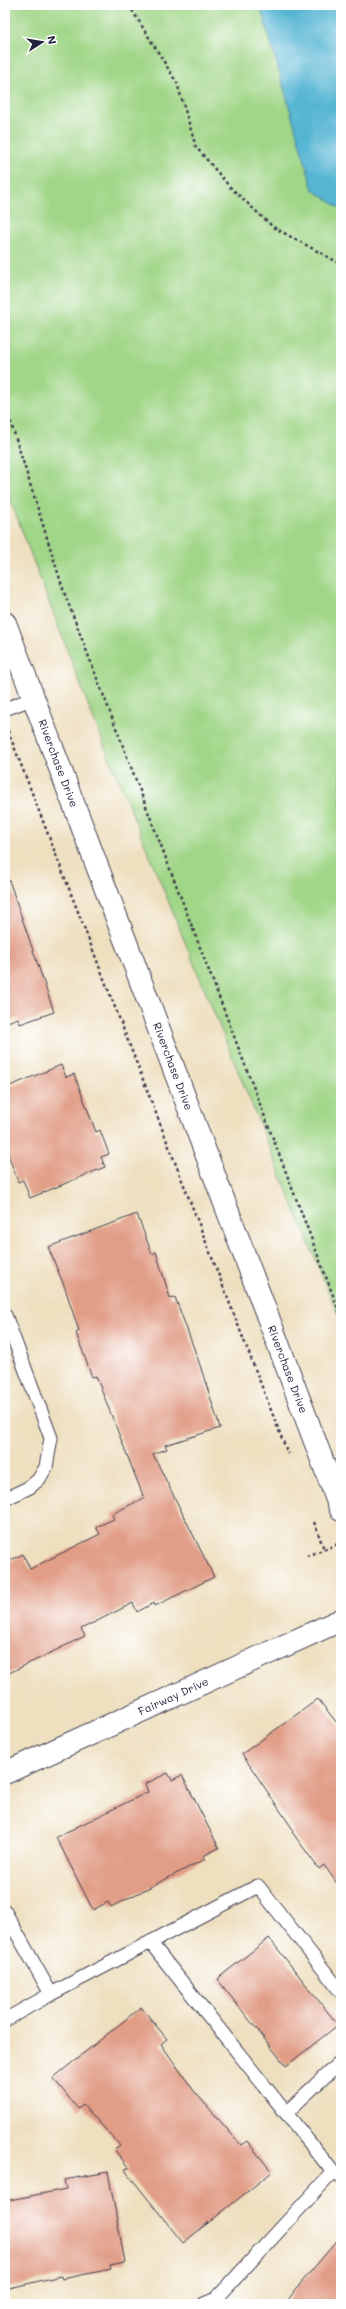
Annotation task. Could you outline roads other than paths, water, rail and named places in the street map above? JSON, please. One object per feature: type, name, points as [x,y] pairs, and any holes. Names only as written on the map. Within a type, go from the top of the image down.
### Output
[{"type":"street","name":"Riverchase Drive","points":[[5,623],[341,1510]]},
{"type":"street","name":"Fairway Drive","points":[[5,1773],[341,1620]]},
{"type":"lane","points":[[5,709],[34,698]]},
{"type":"lane","points":[[5,1316],[51,1438],[46,1467],[39,1479],[30,1487],[5,1499]]},
{"type":"lane","points":[[5,2020],[51,1994],[258,1886],[341,1992]]},
{"type":"lane","points":[[5,1912],[51,1994]]},
{"type":"lane","points":[[150,1942],[286,2113],[337,2174],[216,2299],[204,2304]]},
{"type":"lane","points":[[286,2113],[341,2061]]},
{"type":"water","points":[[260,5],[341,5],[341,209],[313,190]]}]
